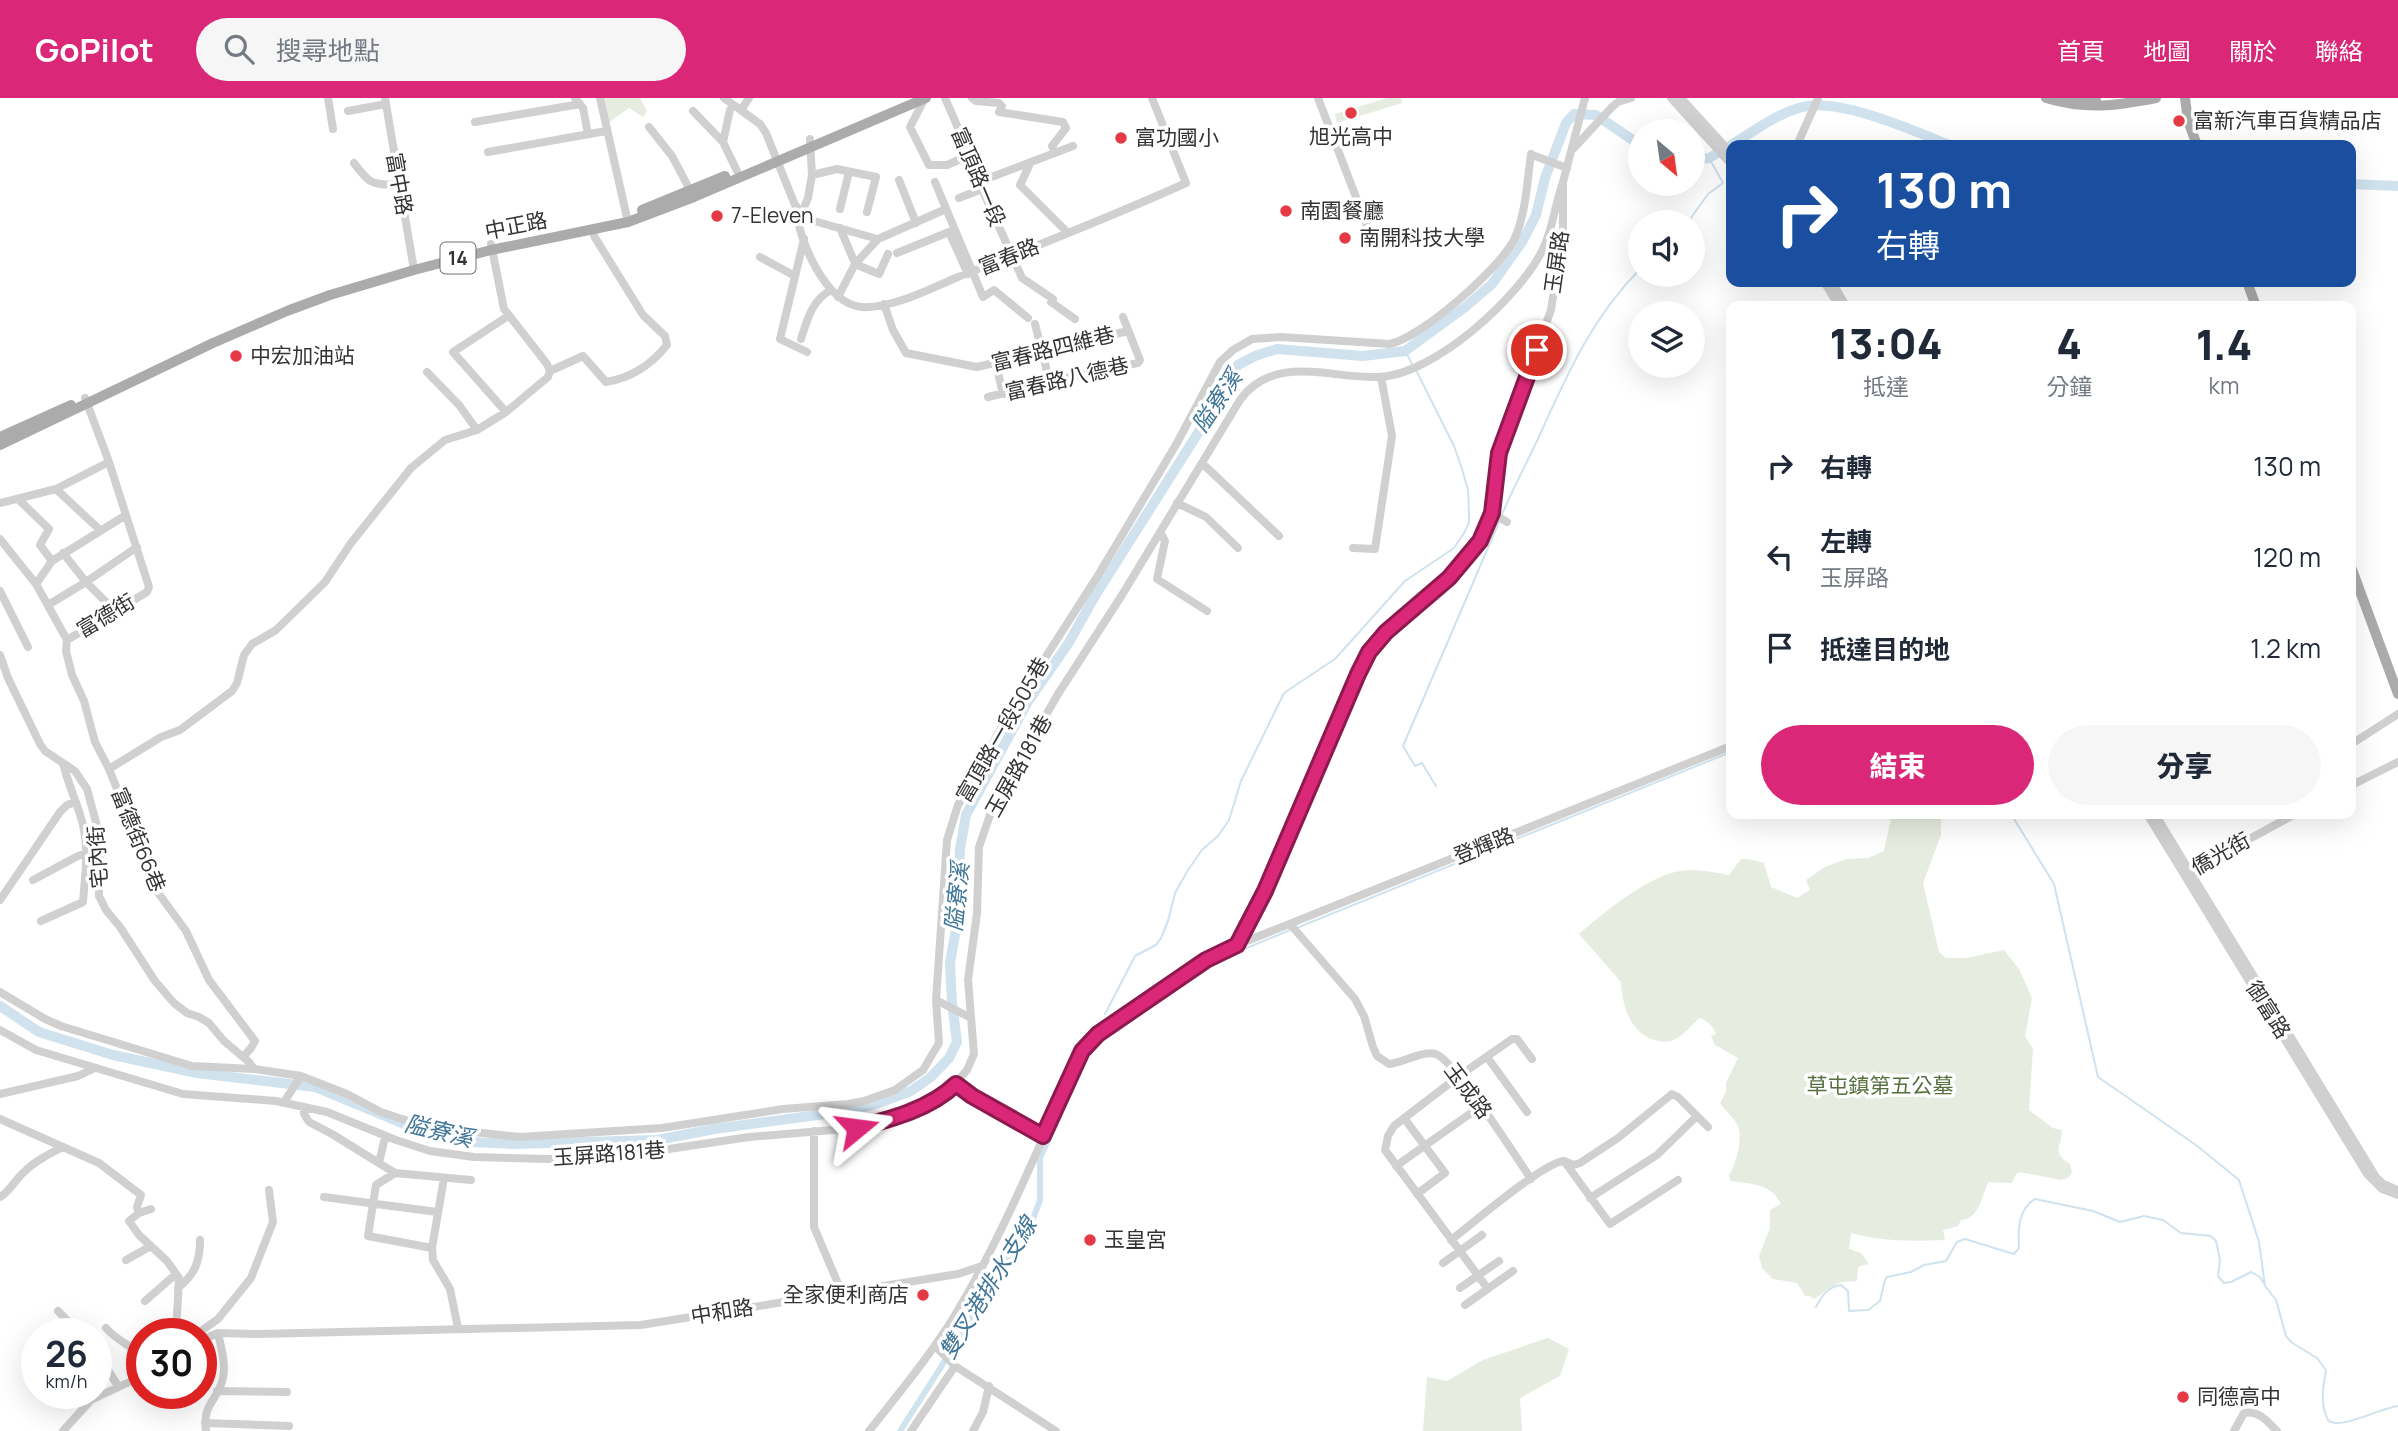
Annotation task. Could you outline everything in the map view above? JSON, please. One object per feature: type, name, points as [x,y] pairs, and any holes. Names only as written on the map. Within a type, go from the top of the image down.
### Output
[{"type":"main road","name":"中正路","points":[[491,247],[594,230],[694,197],[910,98]]},
{"type":"main road","name":"中正路","points":[[810,143],[925,98]]},
{"type":"main road","points":[[2046,98],[2094,107],[2156,98]]},
{"type":"main road","points":[[2074,98],[2121,98]]},
{"type":"main road","points":[[2185,98],[2188,121],[2195,140]]},
{"type":"main road","name":"中正路","points":[[0,445],[210,338],[301,298],[491,247],[627,220],[690,190],[775,158]]},
{"type":"main road","name":"中正路","points":[[0,437],[87,401]]},
{"type":"main road","points":[[2356,580],[2398,694]]},
{"type":"street","points":[[328,98],[333,129]]},
{"type":"street","points":[[600,98],[627,220]]},
{"type":"street","points":[[724,98],[760,124],[766,133],[834,294]]},
{"type":"street","points":[[741,110],[750,98]]},
{"type":"street","points":[[925,98],[910,127],[929,164],[947,165],[970,155]]},
{"type":"street","name":"富頂路一段","points":[[945,98],[1011,256],[1023,278],[1075,319]]},
{"type":"street","points":[[972,98],[976,101],[999,103],[1002,106],[999,113],[1063,122],[1066,128],[1052,146],[1055,153]]},
{"type":"street","name":"富春路","points":[[834,294],[849,304],[862,307],[884,304],[970,273],[1186,183],[1152,98]]},
{"type":"street","points":[[1318,98],[1374,244]]},
{"type":"street","name":"玉屏路","points":[[1237,945],[1265,891],[1369,652],[1386,632],[1467,559],[1480,541],[1492,513],[1499,453],[1550,310],[1563,230],[1564,166],[1572,148],[1585,98]]},
{"type":"street","points":[[1572,148],[1609,109],[1618,102],[1631,98]]},
{"type":"street","points":[[1671,98],[1726,158]]},
{"type":"street","points":[[1681,98],[1726,148]]},
{"type":"street","points":[[1799,140],[1818,98]]},
{"type":"street","points":[[348,111],[386,101]]},
{"type":"street","name":"富中路","points":[[386,101],[413,267]]},
{"type":"street","points":[[475,122],[578,101],[583,108],[588,134]]},
{"type":"street","points":[[723,142],[730,110]]},
{"type":"street","points":[[692,111],[723,142],[737,171]]},
{"type":"street","points":[[649,127],[672,156],[690,190]]},
{"type":"street","points":[[488,152],[607,131]]},
{"type":"street","points":[[800,217],[808,198],[812,175],[810,143]]},
{"type":"street","points":[[959,198],[1031,162],[1073,146]]},
{"type":"street","name":"富頂路一段505巷","points":[[0,992],[61,1026],[192,1066],[254,1069],[301,1077],[347,1094],[381,1112],[437,1128],[520,1137],[662,1128],[783,1109],[848,1104],[895,1090],[923,1070],[934,1054],[940,1037],[936,1014],[947,840],[958,805],[1011,711],[1097,577],[1177,443],[1220,362],[1233,350],[1252,339],[1281,337],[1390,344],[1400,342],[1460,299],[1513,241],[1522,215],[1533,155],[1564,166]]},
{"type":"street","points":[[1031,162],[1020,185],[1067,233]]},
{"type":"street","points":[[354,163],[368,181],[379,185],[400,185]]},
{"type":"street","points":[[812,175],[837,169],[876,177],[867,212]]},
{"type":"street","points":[[840,209],[849,172]]},
{"type":"street","points":[[900,180],[916,223]]},
{"type":"street","points":[[935,182],[970,273]]},
{"type":"street","name":"玉屏路181巷","points":[[0,1030],[36,1050],[192,1096],[285,1101],[327,1112],[385,1137],[430,1151],[474,1157],[549,1159],[622,1156],[749,1137],[857,1128],[940,1097],[956,1084],[973,1060],[975,1045],[968,980],[977,914],[979,847],[991,812],[1058,695],[1245,392],[1265,377],[1279,372],[1381,377],[1409,370],[1446,350],[1479,325],[1522,281],[1543,249],[1563,182]]},
{"type":"street","points":[[796,206],[796,219],[804,239],[820,276],[834,294]]},
{"type":"street","points":[[834,294],[855,263],[878,239],[946,209]]},
{"type":"street","points":[[800,217],[874,238]]},
{"type":"street","points":[[840,228],[855,263],[879,274],[892,253],[949,232],[983,296],[994,290],[1032,321],[1050,383]]},
{"type":"street","points":[[550,371],[583,356],[606,382],[614,381],[639,372],[667,345],[665,336],[643,315],[594,236],[594,230]]},
{"type":"street","points":[[804,239],[780,339],[807,352]]},
{"type":"street","points":[[109,769],[161,737],[180,730],[232,691],[237,683],[244,655],[252,644],[276,630],[325,582],[359,532],[411,468],[445,440],[477,429],[506,412],[548,377],[550,371],[547,364],[504,309],[491,247]]},
{"type":"street","points":[[760,257],[795,276]]},
{"type":"street","points":[[801,339],[813,306],[824,294],[834,294]]},
{"type":"street","name":"富春路四維巷","points":[[884,304],[893,330],[906,353],[977,367],[1128,331]]},
{"type":"street","points":[[506,412],[453,352],[508,316]]},
{"type":"street","name":"富春路八德巷","points":[[988,397],[1138,363],[1140,360],[1123,317]]},
{"type":"street","points":[[996,364],[1003,394]]},
{"type":"street","points":[[427,372],[451,396],[477,429]]},
{"type":"street","points":[[1353,548],[1373,550],[1378,533],[1392,436],[1381,377]]},
{"type":"street","name":"富德街","points":[[0,539],[36,584],[66,640],[147,592],[149,587],[137,547],[87,401]]},
{"type":"street","points":[[0,503],[56,489],[109,462]]},
{"type":"street","points":[[1202,463],[1279,536]]},
{"type":"street","points":[[56,489],[100,530]]},
{"type":"street","points":[[19,500],[49,529],[40,545],[52,561]]},
{"type":"street","points":[[1177,503],[1206,517],[1238,548]]},
{"type":"street","points":[[1492,513],[1505,520]]},
{"type":"street","points":[[36,584],[52,561],[126,515]]},
{"type":"street","points":[[1160,532],[1166,541],[1157,579],[1207,611]]},
{"type":"street","points":[[48,605],[137,547]]},
{"type":"street","points":[[63,554],[86,582],[116,611]]},
{"type":"street","points":[[0,591],[28,647]]},
{"type":"street","name":"富德街66巷","points":[[66,640],[72,675],[84,701],[95,742],[109,769],[159,894],[186,931],[209,980],[255,1041],[243,1057]]},
{"type":"street","name":"宅內街","points":[[0,655],[8,678],[40,744],[45,751],[80,776],[93,806],[100,837],[99,896],[106,910],[155,981],[174,1003],[187,1013],[209,1023],[254,1069]]},
{"type":"street","points":[[2356,741],[2398,714]]},
{"type":"street","name":"登輝路","points":[[1237,945],[1726,748]]},
{"type":"street","points":[[2356,783],[2398,762]]},
{"type":"street","points":[[41,921],[83,902],[87,853],[83,825],[67,783],[63,763]]},
{"type":"street","points":[[0,900],[60,812],[67,805],[76,802]]},
{"type":"street","name":"御富路","points":[[2150,819],[2187,873],[2376,1177],[2383,1184],[2398,1189]]},
{"type":"street","name":"御富路","points":[[2158,819],[2187,873],[2367,1174],[2382,1189],[2398,1195]]},
{"type":"street","name":"僑光街","points":[[2187,873],[2286,819]]},
{"type":"street","points":[[33,880],[87,853]]},
{"type":"street","name":"玉成路","points":[[1290,924],[1355,999],[1364,1016],[1373,1047],[1382,1060],[1397,1063],[1429,1053],[1438,1054],[1460,1076],[1531,1179]]},
{"type":"street","points":[[869,1431],[935,1346],[982,1266],[998,1237],[1082,1051],[1098,1034],[1206,960],[1237,945]]},
{"type":"street","points":[[938,1001],[970,1018]]},
{"type":"street","points":[[1488,1289],[1385,1150],[1388,1136],[1394,1126],[1513,1039],[1517,1040],[1532,1059]]},
{"type":"street","points":[[1487,1056],[1528,1112]]},
{"type":"street","points":[[0,1094],[78,1076],[95,1068]]},
{"type":"street","points":[[285,1101],[301,1077]]},
{"type":"street","points":[[956,1084],[1043,1136]]},
{"type":"street","points":[[1451,1240],[1557,1162],[1564,1161],[1573,1165],[1580,1163],[1618,1138],[1672,1094],[1708,1127]]},
{"type":"street","points":[[1396,1167],[1480,1106]]},
{"type":"street","points":[[304,1107],[304,1114],[309,1122],[395,1172],[471,1180]]},
{"type":"street","points":[[1590,1198],[1657,1155],[1697,1116]]},
{"type":"street","points":[[1404,1118],[1445,1173],[1417,1194]]},
{"type":"street","points":[[0,1119],[99,1163],[141,1195],[137,1207],[139,1213]]},
{"type":"street","points":[[814,1131],[814,1227],[842,1293]]},
{"type":"street","points":[[379,1163],[385,1137]]},
{"type":"street","points":[[0,1197],[39,1159],[63,1147]]},
{"type":"street","points":[[1564,1161],[1609,1224],[1678,1180]]},
{"type":"street","points":[[395,1172],[376,1185],[368,1236],[432,1248]]},
{"type":"street","points":[[444,1178],[432,1248],[433,1260],[450,1289],[458,1328]]},
{"type":"street","points":[[217,1320],[251,1278],[273,1222],[269,1191]]},
{"type":"street","points":[[324,1197],[438,1212]]},
{"type":"street","points":[[151,1209],[139,1213],[129,1221],[167,1261],[178,1278],[177,1318]]},
{"type":"street","points":[[1443,1263],[1482,1236]]},
{"type":"street","points":[[178,1288],[196,1270],[201,1254],[200,1240]]},
{"type":"street","points":[[126,1260],[151,1246]]},
{"type":"street","points":[[1460,1288],[1499,1261]]},
{"type":"street","name":"中和路","points":[[218,1333],[641,1325],[958,1273],[982,1266]]},
{"type":"street","points":[[1465,1305],[1513,1271]]},
{"type":"street","points":[[145,1301],[176,1275]]},
{"type":"street","points":[[58,1311],[65,1318]]},
{"type":"street","points":[[218,1333],[224,1375],[217,1391],[287,1392]]},
{"type":"street","points":[[935,1346],[955,1366],[1056,1431]]},
{"type":"street","points":[[911,1431],[955,1366]]},
{"type":"street","points":[[112,1376],[118,1386]]},
{"type":"street","points":[[112,1389],[126,1383]]},
{"type":"street","points":[[973,1431],[982,1412],[989,1386]]},
{"type":"street","points":[[64,1431],[82,1409]]},
{"type":"street","points":[[207,1409],[205,1427],[289,1426]]},
{"type":"street","points":[[2234,1431],[2238,1420],[2244,1413],[2250,1412],[2258,1413],[2277,1431]]},
{"type":"green space","points":[[600,98],[640,98],[647,111],[643,117],[629,108],[605,125]]},
{"type":"green space","points":[[1387,98],[1401,98],[1402,103],[1337,123],[1335,114]]},
{"type":"green space","name":"草屯鎮第五公墓","points":[[1891,819],[1941,819],[1941,835],[1923,883],[1939,952],[1946,958],[1966,958],[2004,950],[2019,969],[2032,998],[2025,1037],[2033,1048],[2029,1110],[2053,1128],[2062,1130],[2059,1153],[2070,1164],[2072,1173],[2061,1180],[2020,1172],[2012,1183],[1988,1182],[1976,1211],[1967,1219],[1961,1220],[1958,1226],[1943,1230],[1945,1240],[1909,1241],[1851,1233],[1849,1249],[1861,1253],[1869,1264],[1858,1267],[1855,1282],[1837,1284],[1814,1299],[1805,1296],[1797,1283],[1773,1279],[1762,1268],[1759,1256],[1770,1228],[1770,1210],[1781,1204],[1777,1197],[1766,1188],[1731,1181],[1729,1175],[1740,1137],[1738,1126],[1720,1103],[1738,1058],[1715,1045],[1711,1036],[1716,1034],[1708,1022],[1700,1018],[1671,1041],[1659,1041],[1642,1034],[1626,1011],[1621,982],[1579,934],[1613,906],[1667,874],[1686,870],[1729,875],[1741,859],[1749,859],[1764,863],[1771,887],[1797,898],[1810,890],[1806,880],[1825,867],[1846,859],[1868,858],[1884,851]]},
{"type":"green space","points":[[1548,1338],[1569,1349],[1560,1376],[1520,1398],[1522,1431],[1423,1431],[1427,1377],[1447,1381],[1483,1360]]},
{"type":"waterway","name":"隘寮溪","points":[[1739,140],[1788,112],[1823,105],[1879,118],[1937,140]]},
{"type":"waterway","name":"隘寮溪","points":[[0,1006],[39,1032],[113,1055],[197,1073],[315,1087],[421,1131],[471,1142],[513,1144],[657,1140],[714,1129],[840,1112],[876,1104],[911,1091],[931,1077],[949,1058],[957,1042],[950,963],[956,929],[960,849],[966,815],[1027,703],[1068,644],[1238,365],[1277,349],[1363,356],[1405,351],[1492,284],[1522,242],[1536,215],[1545,178],[1566,123],[1574,114],[1596,115],[1628,137]]},
{"type":"waterway","name":"隘寮溪","points":[[1705,158],[1726,149]]},
{"type":"waterway","points":[[1697,210],[1708,194],[1723,183],[1709,158]]},
{"type":"waterway","name":"隘寮溪","points":[[2356,184],[2398,186]]},
{"type":"waterway","points":[[1502,514],[1581,350],[1607,308],[1628,282]]},
{"type":"waterway","points":[[1405,351],[1412,364]]},
{"type":"waterway","points":[[1105,1014],[1135,956],[1156,945],[1161,938],[1175,893],[1188,870],[1229,820],[1241,781],[1284,693],[1335,659],[1405,581],[1454,548],[1469,523],[1468,490],[1462,469],[1454,446],[1417,372]]},
{"type":"waterway","points":[[1436,786],[1422,763],[1415,766],[1403,746],[1500,520]]},
{"type":"waterway","points":[[1299,927],[1726,754]]},
{"type":"waterway","points":[[2014,819],[2054,884],[2098,1077],[2196,1145],[2239,1180],[2259,1242],[2265,1286],[2276,1300],[2286,1336],[2317,1358],[2326,1370],[2323,1402],[2328,1420],[2341,1423],[2398,1406]]},
{"type":"waterway","points":[[1230,955],[1290,930]]},
{"type":"waterway","name":"雙叉港排水支線","points":[[900,1431],[997,1272],[1030,1227],[1040,1200],[1040,1158],[1084,1060]]},
{"type":"waterway","points":[[1816,1307],[1829,1290],[1841,1285],[1848,1291],[1849,1311],[1868,1310],[1880,1301],[1887,1277],[1946,1261],[1957,1242],[1965,1239],[2014,1254],[2019,1248],[2022,1214],[2035,1199],[2093,1211],[2120,1222],[2144,1216],[2163,1220],[2181,1233],[2211,1236],[2216,1241],[2220,1260],[2218,1276],[2224,1283],[2251,1272],[2260,1277],[2265,1285]]},
{"type":"place","name":"旭光高中","points":[[1351,113]]},
{"type":"place","name":"富新汽車百貨精品店","points":[[2179,121]]},
{"type":"place","name":"富功國小","points":[[1121,138]]},
{"type":"place","name":"南園餐廳","points":[[1286,211]]},
{"type":"place","name":"7-Eleven","points":[[717,216]]},
{"type":"place","name":"南開科技大學","points":[[1345,238]]},
{"type":"place","name":"中宏加油站","points":[[236,356]]},
{"type":"place","name":"玉皇宮","points":[[1090,1240]]},
{"type":"place","name":"全家便利商店","points":[[923,1295]]},
{"type":"place","name":"同德高中","points":[[2183,1397]]},
{"type":"route","points":[[857,1128],[916,1109],[940,1097],[956,1084],[1043,1136],[1082,1051],[1098,1034],[1206,960],[1237,945],[1265,891],[1369,652],[1386,632],[1467,559],[1488,526],[1499,453],[1537,350]]}]
